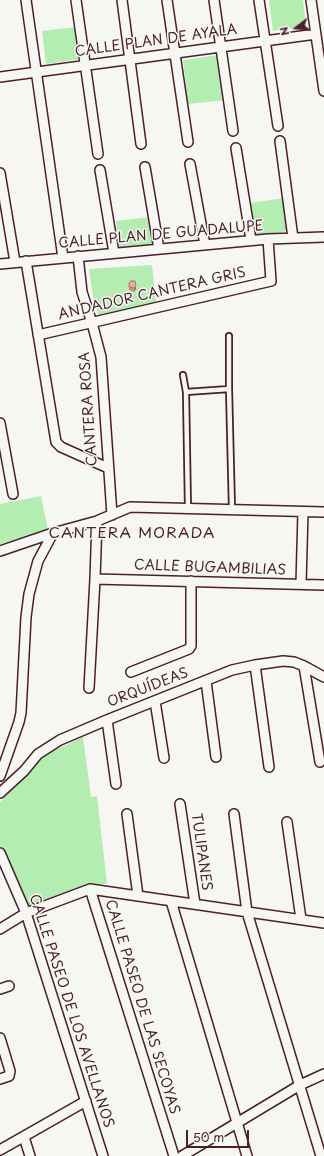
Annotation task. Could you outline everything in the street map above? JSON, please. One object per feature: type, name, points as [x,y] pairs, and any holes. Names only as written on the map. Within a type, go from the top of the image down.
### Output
[{"type":"street","points":[[26,0],[63,258]]},
{"type":"street","points":[[76,0],[98,154]]},
{"type":"street","points":[[122,0],[142,144]]},
{"type":"street","points":[[168,0],[188,142]]},
{"type":"street","points":[[214,0],[233,131]]},
{"type":"street","points":[[259,0],[278,126]]},
{"type":"street","points":[[311,0],[322,66],[324,91]]},
{"type":"street","name":"CALLE PLAN DE AYALA","points":[[0,77],[85,64],[316,34]]},
{"type":"street","points":[[280,142],[293,238]]},
{"type":"street","points":[[236,148],[251,240]]},
{"type":"street","points":[[190,164],[205,245]]},
{"type":"street","points":[[145,167],[159,249]]},
{"type":"street","points":[[100,170],[114,253]]},
{"type":"street","points":[[0,173],[15,262]]},
{"type":"street","name":"CALLE PLAN DE GUADALUPE","points":[[0,264],[251,240],[324,237]]},
{"type":"street","name":"ANDADOR CANTERA GRIS","points":[[38,335],[271,280],[268,239]]},
{"type":"street","name":"CANTERA ROSA","points":[[78,256],[82,292],[100,349],[102,364],[112,515]]},
{"type":"street","points":[[26,261],[56,442],[61,447],[108,468]]},
{"type":"street","points":[[0,423],[13,494]]},
{"type":"street","points":[[0,552],[53,533],[97,521],[130,507],[324,512]]},
{"type":"street","points":[[301,584],[303,512]]},
{"type":"street","points":[[89,688],[97,521]]},
{"type":"street","points":[[0,776],[21,713],[26,617],[29,594],[38,561],[53,533]]},
{"type":"street","name":"CALLE BUGAMBILIAS","points":[[95,579],[324,585]]},
{"type":"street","points":[[131,672],[189,649],[191,646],[191,581]]},
{"type":"street","name":"ORQUÍDEAS","points":[[0,793],[46,748],[60,740],[232,670],[282,661],[294,662],[324,677]]},
{"type":"street","points":[[255,665],[269,766]]},
{"type":"street","points":[[304,666],[320,762]]},
{"type":"street","points":[[206,681],[216,757]]},
{"type":"street","points":[[155,701],[164,758]]},
{"type":"street","points":[[107,720],[116,784]]},
{"type":"street","name":"TULIPANES","points":[[180,804],[195,904]]},
{"type":"street","points":[[127,814],[138,896]]},
{"type":"street","points":[[234,814],[247,912],[321,1156]]},
{"type":"street","points":[[287,822],[301,919]]},
{"type":"street","name":"CALLE PASEO DE LOS AVELLANOS","points":[[0,853],[26,913],[103,1156]]},
{"type":"street","points":[[0,929],[26,913],[90,889],[323,922],[324,931]]},
{"type":"street","name":"CALLE PASEO DE LAS SECOYAS","points":[[90,889],[174,1156]]},
{"type":"street","points":[[171,901],[247,1156]]},
{"type":"street","points":[[0,990],[9,986]]},
{"type":"street","points":[[0,1038],[10,1071],[9,1076],[0,1080]]},
{"type":"street","points":[[182,1156],[300,1085],[324,1074]]},
{"type":"street","points":[[0,1150],[86,1101]]},
{"type":"street","points":[[24,1137],[30,1156]]},
{"type":"lane","points":[[229,336],[232,510]]},
{"type":"lane","points":[[182,375],[186,392],[188,509]]},
{"type":"lane","points":[[186,392],[229,389]]},
{"type":"green space","points":[[269,0],[303,0],[306,26],[273,31]]},
{"type":"green space","points":[[75,27],[80,59],[46,64],[42,31]]},
{"type":"green space","points":[[219,55],[226,100],[188,104],[183,60]]},
{"type":"green space","points":[[284,198],[288,231],[255,236],[250,203]]},
{"type":"green space","points":[[149,217],[153,247],[120,250],[116,221]]},
{"type":"green space","points":[[152,265],[157,311],[102,326],[93,297],[89,269]]},
{"type":"green space","points":[[41,496],[48,530],[0,544],[0,504]]},
{"type":"green space","points":[[83,737],[91,797],[97,796],[107,884],[92,884],[28,907],[0,846],[0,802],[43,756]]},
{"type":"building","points":[[131,281],[135,281],[136,286],[134,288],[129,287],[129,283]]},
{"type":"district","name":"CANTERA MORADA","points":[[132,534]]}]
